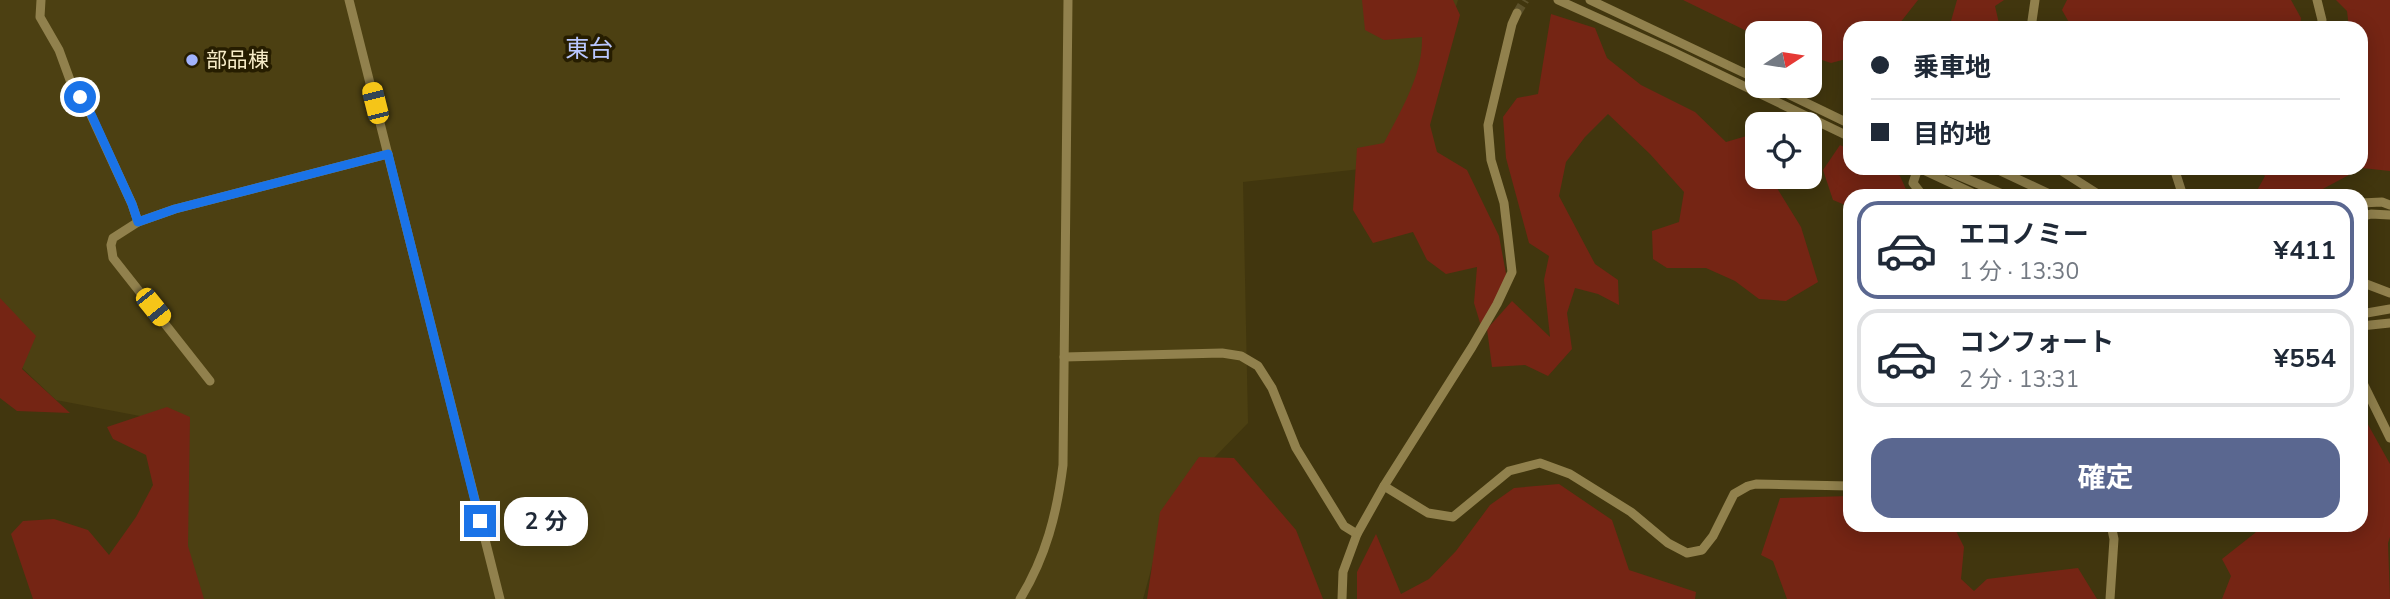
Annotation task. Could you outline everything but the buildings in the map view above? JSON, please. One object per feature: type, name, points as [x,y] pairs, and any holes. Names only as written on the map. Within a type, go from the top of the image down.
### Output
[{"type":"street","points":[[41,0],[40,17],[59,50],[69,80],[91,114],[138,222]]},
{"type":"street","points":[[349,0],[500,599]]},
{"type":"street","points":[[1020,599],[1040,562],[1059,500],[1063,465],[1068,0]]},
{"type":"street","points":[[1559,0],[1843,134]]},
{"type":"street","points":[[1590,0],[1745,73]]},
{"type":"street","points":[[2032,21],[2035,0]]},
{"type":"street","points":[[2316,0],[2322,21]]},
{"type":"street","points":[[1342,599],[1343,572],[1357,534],[1384,486],[1472,347],[1512,272],[1504,203],[1491,160],[1488,125],[1517,13]]},
{"type":"street","points":[[1796,98],[1843,121]]},
{"type":"street","points":[[210,381],[113,258],[113,238],[138,222],[175,209],[388,154]]},
{"type":"street","points":[[1933,175],[1964,189]]},
{"type":"street","points":[[1958,175],[1990,189]]},
{"type":"street","points":[[2009,175],[2039,189]]},
{"type":"street","points":[[2068,175],[2090,189]]},
{"type":"street","points":[[2368,203],[2382,202],[2390,205]]},
{"type":"street","points":[[2368,216],[2380,213],[2390,215]]},
{"type":"street","points":[[2368,285],[2390,293]]},
{"type":"street","points":[[2368,313],[2390,309]]},
{"type":"street","points":[[2368,325],[2390,323]]},
{"type":"street","points":[[1064,357],[1222,353],[1241,356],[1258,366],[1272,388],[1296,449],[1344,526],[1357,534]]},
{"type":"street","points":[[2368,393],[2390,438]]},
{"type":"street","points":[[1384,486],[1428,513],[1453,517],[1508,471],[1540,463],[1570,474],[1631,512],[1668,543],[1688,553],[1702,550],[1713,536],[1734,494],[1748,486],[1843,486]]},
{"type":"street","points":[[2110,599],[2113,532]]},
{"type":"shaded area","points":[[0,0],[1458,0],[1406,164],[1243,182],[1248,423],[1169,504],[1143,599],[187,599],[182,424],[56,400],[0,347]]},
{"type":"shaded area","points":[[1362,0],[1453,0],[1460,15],[1430,125],[1437,152],[1467,170],[1499,236],[1507,279],[1481,326],[1474,303],[1477,267],[1446,274],[1427,260],[1413,232],[1373,243],[1353,210],[1357,148],[1384,143],[1415,79],[1422,37],[1384,40],[1365,30]]},
{"type":"shaded area","points":[[1683,0],[1918,0],[1902,21],[1843,21],[1843,60],[1831,63],[1822,60],[1822,21],[1745,21],[1745,30]]},
{"type":"shaded area","points":[[1957,0],[2004,0],[1995,6],[1998,21],[1951,21]]},
{"type":"shaded area","points":[[2067,0],[2291,0],[2301,18],[2301,21],[2068,21],[2062,10]]},
{"type":"shaded area","points":[[2336,0],[2390,0],[2390,171],[2368,169],[2368,21],[2348,21],[2347,11]]},
{"type":"shaded area","points":[[1551,14],[1595,28],[1607,58],[1641,85],[1695,112],[1726,142],[1745,136],[1745,189],[1778,189],[1801,227],[1818,282],[1786,301],[1759,299],[1735,281],[1706,268],[1667,268],[1653,259],[1652,231],[1679,222],[1684,192],[1650,154],[1608,114],[1585,137],[1566,162],[1559,196],[1595,264],[1618,280],[1619,305],[1598,294],[1575,288],[1567,313],[1572,349],[1548,376],[1525,365],[1492,367],[1487,329],[1512,301],[1550,337],[1544,280],[1549,256],[1529,243],[1506,158],[1503,117],[1517,98],[1538,94]]},
{"type":"shaded area","points":[[1840,145],[1843,146],[1843,175],[1898,175],[1906,189],[1843,189],[1843,204],[1833,200],[1823,170]]},
{"type":"shaded area","points":[[2349,175],[2323,189],[2258,189],[2265,176]]},
{"type":"shaded area","points":[[0,298],[36,336],[22,369],[70,413],[17,411],[0,398]]},
{"type":"shaded area","points":[[167,407],[190,417],[188,546],[204,599],[33,599],[11,534],[23,521],[54,519],[88,530],[109,555],[136,517],[153,485],[146,455],[113,439],[107,427]]},
{"type":"shaded area","points":[[2368,425],[2390,464],[2390,599],[2222,599],[2231,576],[2222,559],[2255,533],[2368,532]]},
{"type":"shaded area","points":[[1199,457],[1234,458],[1296,530],[1323,599],[1147,599],[1160,512]]},
{"type":"shaded area","points":[[1559,484],[1612,520],[1629,570],[1696,592],[1695,599],[1357,599],[1357,572],[1376,534],[1401,594],[1429,579],[1456,551],[1490,505],[1514,488]]},
{"type":"shaded area","points":[[1843,496],[1843,532],[1956,532],[1964,547],[1961,579],[1974,591],[1987,579],[2078,568],[2097,599],[1787,599],[1773,561],[1761,555],[1780,498]]},
{"type":"tunnel","points":[[1517,13],[1525,0]]},
{"type":"place","name":"部品棟","points":[[192,60]]},
{"type":"district","name":"東台","points":[[589,49]]},
{"type":"route","points":[[80,97],[91,114],[138,222],[175,209],[388,154],[480,521]]}]
